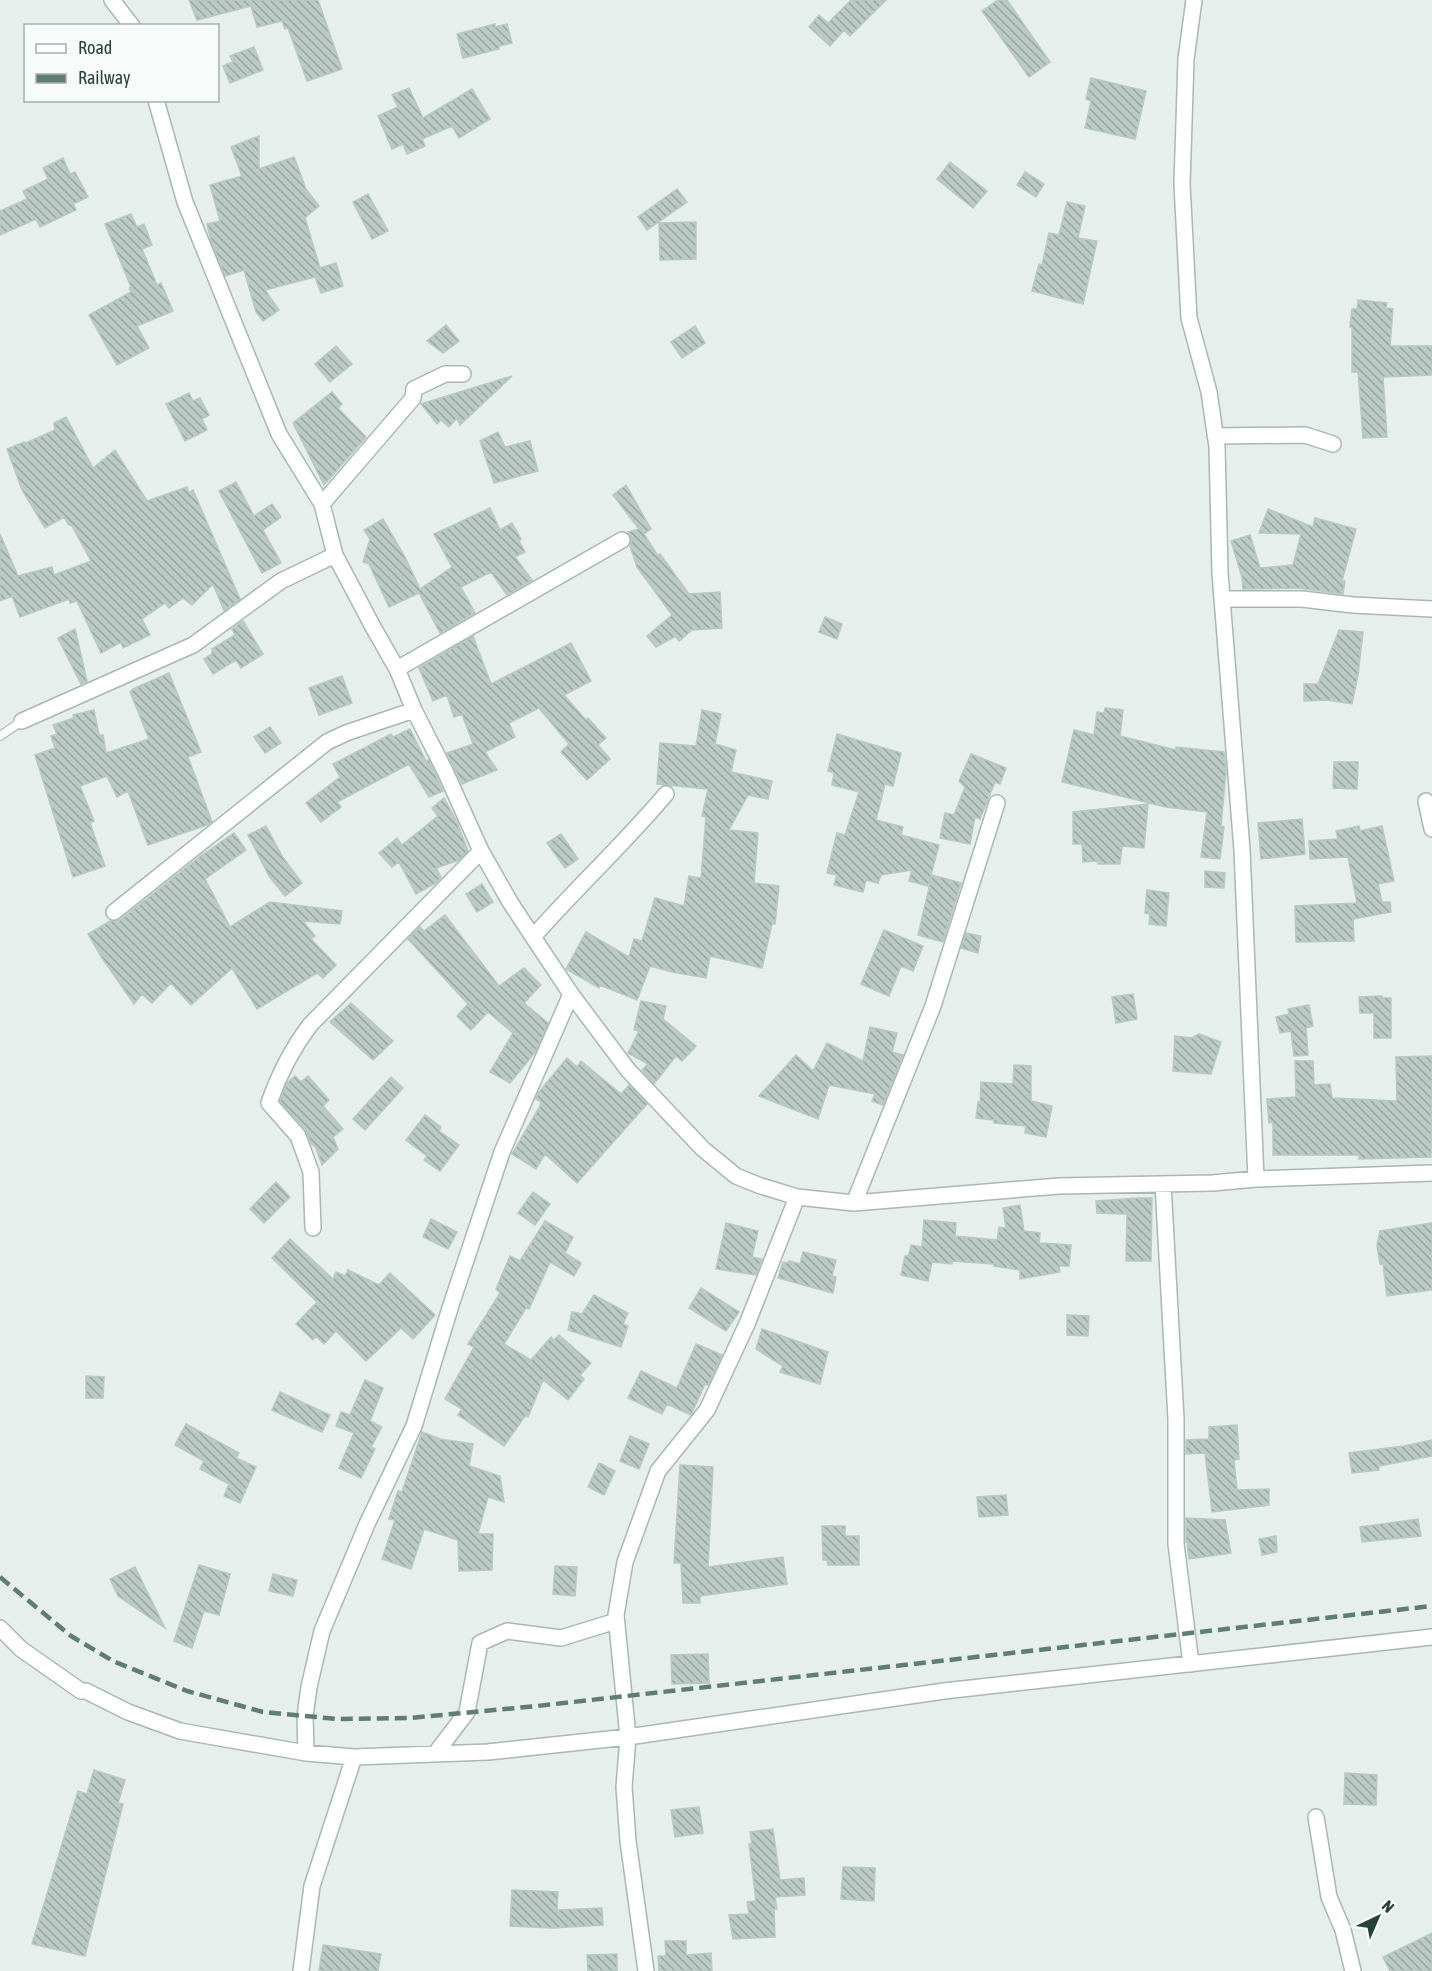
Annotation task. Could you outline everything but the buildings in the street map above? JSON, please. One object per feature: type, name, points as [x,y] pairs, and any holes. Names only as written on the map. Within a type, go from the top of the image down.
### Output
[{"type":"street","points":[[112,0],[130,24]]},
{"type":"street","points":[[1194,0],[1186,59],[1182,184],[1189,318],[1209,392],[1215,436],[1222,599],[1242,850],[1256,1179]]},
{"type":"street","points":[[157,102],[185,202],[279,434],[322,504],[335,555],[397,669],[414,711],[445,771],[481,851],[510,902],[571,994],[628,1070],[703,1149],[736,1176],[759,1185],[796,1197],[854,1203],[1059,1186],[1432,1173]]},
{"type":"street","points":[[322,504],[412,398],[414,388],[445,374],[463,374]]},
{"type":"street","points":[[1215,436],[1305,435],[1333,444]]},
{"type":"street","points":[[397,669],[622,540]]},
{"type":"street","points":[[22,721],[193,645],[281,581],[335,555]]},
{"type":"street","points":[[1222,599],[1302,599],[1353,605],[1432,609]]},
{"type":"street","points":[[114,912],[327,742],[346,733],[414,711]]},
{"type":"street","points":[[533,937],[568,897],[639,826],[666,794]]},
{"type":"street","points":[[1426,801],[1432,829]]},
{"type":"street","points":[[854,1203],[933,1006],[997,803]]},
{"type":"street","points":[[314,1228],[311,1172],[298,1136],[269,1103],[279,1075],[299,1038],[310,1024],[481,851]]},
{"type":"street","points":[[306,1753],[305,1716],[322,1631],[368,1524],[414,1426],[502,1152],[571,994]]},
{"type":"street","points":[[1163,1184],[1176,1419],[1176,1544],[1191,1664]]},
{"type":"street","points":[[646,1971],[627,1840],[624,1787],[628,1737],[616,1620],[625,1562],[652,1485],[665,1460],[707,1410],[747,1324],[796,1197]]},
{"type":"street","points":[[435,1754],[467,1712],[480,1643],[507,1631],[561,1638],[616,1620]]},
{"type":"street","points":[[0,1628],[21,1649],[81,1691],[86,1691],[129,1712],[180,1731],[306,1753],[354,1757],[488,1752],[628,1737],[944,1691],[1432,1637]]},
{"type":"street","points":[[301,1971],[312,1887],[354,1757]]},
{"type":"street","points":[[1316,1817],[1329,1897],[1343,1930],[1353,1971]]},
{"type":"lane","points":[[0,736],[22,721]]},
{"type":"railway","points":[[0,1577],[71,1636],[113,1661],[187,1691],[263,1712],[337,1719],[410,1718],[537,1706],[1432,1606]]}]
